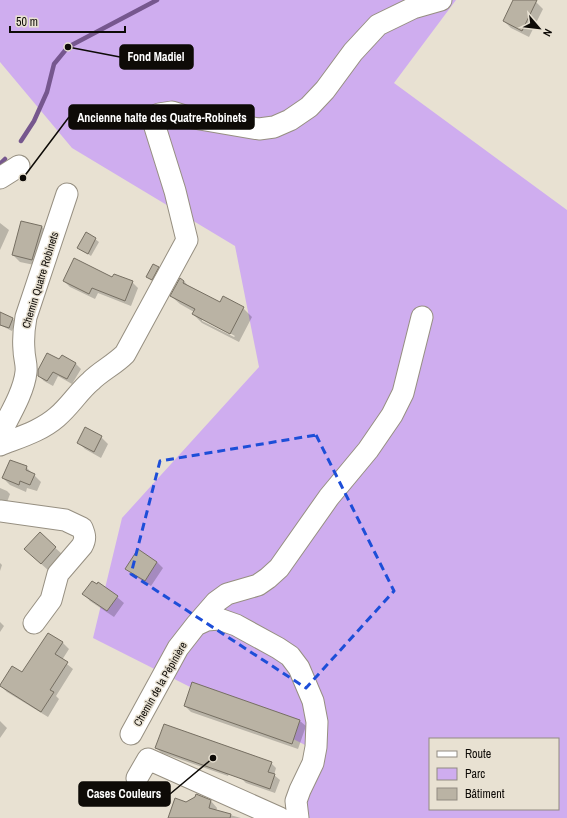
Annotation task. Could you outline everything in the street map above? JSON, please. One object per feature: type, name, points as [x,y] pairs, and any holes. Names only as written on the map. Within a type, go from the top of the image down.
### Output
[{"type":"street","points":[[0,445],[33,433],[46,426],[59,416],[91,380],[117,362],[125,354],[187,240],[175,191],[155,127],[159,114],[172,112],[259,128],[274,127],[290,120],[309,107],[325,90],[353,52],[378,25],[413,8],[442,0]]},
{"type":"street","points":[[0,178],[19,166]]},
{"type":"street","name":"Chemin Quatre Robinets","points":[[0,434],[22,387],[26,372],[23,335],[26,317],[67,194]]},
{"type":"street","name":"Chemin de la Pépinière","points":[[131,734],[178,648],[196,625],[216,602],[227,594],[258,585],[279,568],[329,497],[368,450],[392,415],[402,393],[422,317]]},
{"type":"street","points":[[0,511],[65,520],[82,528],[85,535],[82,546],[58,574],[51,600],[34,623]]},
{"type":"street","points":[[196,625],[208,620],[219,619],[236,625],[290,656],[299,668],[313,701],[317,722],[316,747],[313,763],[296,801],[298,818]]},
{"type":"street","points":[[137,778],[148,759],[280,818]]},
{"type":"highlighted area","points":[[316,435],[394,591],[306,688],[131,574],[160,461]]},
{"type":"green space","points":[[0,0],[456,0],[394,83],[567,210],[567,818],[292,818],[325,755],[93,638],[122,518],[259,367],[235,246],[72,148],[0,62]]},
{"type":"building","points":[[513,0],[537,0],[522,31],[503,21]]},
{"type":"building","points":[[21,221],[42,226],[32,260],[12,255]]},
{"type":"building","points":[[86,232],[96,238],[88,254],[77,248]]},
{"type":"building","points":[[74,258],[112,277],[114,274],[133,281],[125,301],[92,288],[89,294],[63,281]]},
{"type":"building","points":[[153,264],[159,267],[152,280],[146,277]]},
{"type":"building","points":[[180,278],[184,281],[183,283],[220,302],[223,296],[244,307],[230,334],[192,314],[195,309],[170,296]]},
{"type":"building","points":[[0,312],[13,318],[9,328],[0,325]]},
{"type":"building","points":[[47,353],[59,359],[62,355],[76,363],[67,379],[53,372],[47,381],[38,376],[38,370]]},
{"type":"building","points":[[85,427],[102,436],[94,452],[77,443]]},
{"type":"building","points":[[10,460],[27,466],[26,470],[35,474],[30,485],[20,481],[19,485],[2,478]]},
{"type":"building","points":[[40,532],[56,547],[41,564],[24,549]]},
{"type":"building","points":[[138,549],[157,562],[145,581],[125,569]]},
{"type":"building","points":[[92,581],[97,584],[98,582],[118,596],[107,611],[82,594]]},
{"type":"building","points":[[48,633],[63,642],[55,654],[68,662],[50,690],[54,692],[41,712],[0,685],[12,666],[22,672]]},
{"type":"building","points":[[192,682],[300,720],[292,744],[184,706]]},
{"type":"building","points":[[164,724],[272,762],[268,772],[275,774],[270,789],[155,748]]},
{"type":"building","points":[[196,794],[211,800],[209,808],[231,814],[230,818],[168,818],[175,798],[186,802],[195,797]]},
{"type":"waterway","points":[[21,141],[34,121],[47,92],[54,64],[68,47],[157,0]]},
{"type":"waterway","points":[[0,164],[5,159]]},
{"type":"place","name":"Fond Madiel","points":[[68,47]]},
{"type":"place","name":"Ancienne halte des Quatre-Robinets","points":[[23,178]]},
{"type":"place","name":"Cases Couleurs","points":[[213,758]]}]
